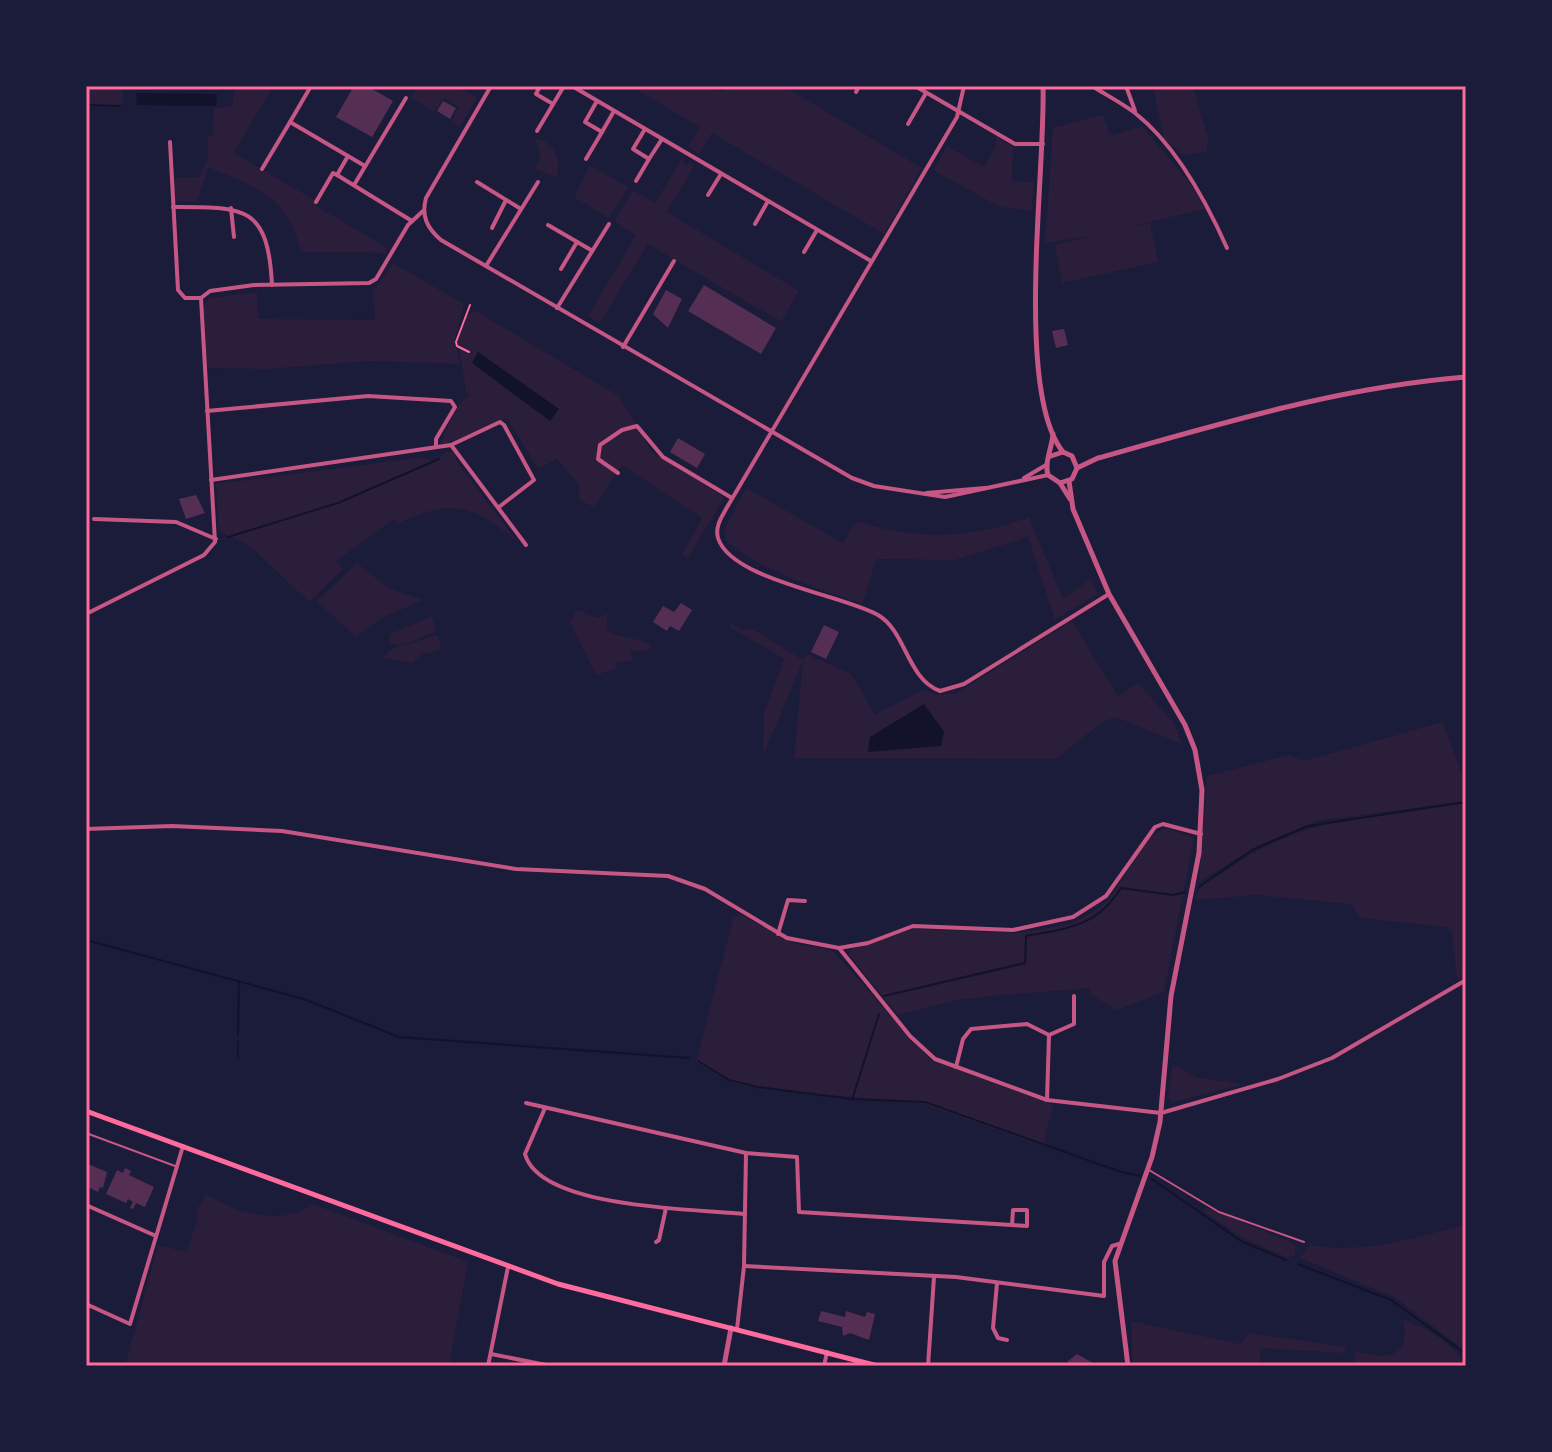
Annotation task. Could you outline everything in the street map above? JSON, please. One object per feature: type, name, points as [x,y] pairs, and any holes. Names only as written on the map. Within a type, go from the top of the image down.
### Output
[{"type":"main road","points":[[86,1111],[498,1264],[582,1291],[878,1366]]},
{"type":"street","points":[[262,169],[311,86]]},
{"type":"street","points":[[170,142],[180,296],[201,298],[210,291],[273,285],[369,283],[376,279],[412,221],[423,211],[428,194],[491,86]]},
{"type":"street","points":[[540,86],[536,94],[553,104]]},
{"type":"street","points":[[537,131],[564,86]]},
{"type":"street","points":[[572,86],[871,261]]},
{"type":"street","points":[[856,92],[859,86]]},
{"type":"street","points":[[915,86],[1015,144],[1043,144]]},
{"type":"street","points":[[964,86],[959,112],[716,529],[722,546],[730,554],[789,585],[877,614],[922,678],[940,691],[964,684],[1109,594]]},
{"type":"street","points":[[1022,479],[1046,465],[1051,456],[1053,433],[1041,373],[1036,291],[1043,86]]},
{"type":"street","points":[[1092,86],[1136,113]]},
{"type":"street","points":[[1126,86],[1136,113],[1195,185],[1227,248]]},
{"type":"street","points":[[908,124],[926,93]]},
{"type":"street","points":[[354,185],[406,98]]},
{"type":"street","points":[[597,101],[585,122],[602,132]]},
{"type":"street","points":[[586,159],[614,111]]},
{"type":"street","points":[[290,122],[365,166]]},
{"type":"street","points":[[645,129],[633,149],[649,159]]},
{"type":"street","points":[[636,181],[662,139]]},
{"type":"street","points":[[337,175],[348,156]]},
{"type":"street","points":[[316,202],[333,173],[412,221],[426,221]]},
{"type":"street","points":[[708,195],[721,174]]},
{"type":"street","points":[[477,182],[521,209]]},
{"type":"street","points":[[486,266],[538,182]]},
{"type":"street","points":[[492,228],[506,200]]},
{"type":"street","points":[[755,224],[768,201]]},
{"type":"street","points":[[173,207],[231,208],[252,218],[265,234],[273,285]]},
{"type":"street","points":[[231,208],[234,237]]},
{"type":"street","points":[[423,211],[426,221],[441,240],[771,434],[852,478],[922,494],[988,488],[1048,475],[1060,483],[1109,594],[1191,738],[1201,778],[1201,834],[1169,1012],[1161,1113],[1148,1169],[1119,1244],[1115,1270],[1128,1366]]},
{"type":"street","points":[[557,308],[609,224]]},
{"type":"street","points":[[548,225],[591,250]]},
{"type":"street","points":[[804,252],[817,230]]},
{"type":"street","points":[[561,269],[577,242]]},
{"type":"street","points":[[623,347],[674,261]]},
{"type":"street","points":[[86,614],[204,555],[216,539],[201,298]]},
{"type":"street","points":[[1053,433],[1063,452],[1075,460],[1098,458],[1345,391],[1466,377]]},
{"type":"street","points":[[206,411],[368,396],[451,401],[455,407],[436,439],[436,446]]},
{"type":"street","points":[[211,480],[418,452],[451,445],[500,422],[534,480],[499,507]]},
{"type":"street","points":[[618,473],[598,459],[600,445],[622,430],[637,426],[663,457],[732,498]]},
{"type":"street","points":[[451,445],[526,545]]},
{"type":"street","points":[[1051,456],[1063,452]]},
{"type":"street","points":[[1071,502],[1069,481],[1077,468],[1098,458]]},
{"type":"street","points":[[1075,460],[1077,468]]},
{"type":"street","points":[[1046,465],[1048,475]]},
{"type":"street","points":[[1060,483],[1069,481]]},
{"type":"street","points":[[94,519],[176,522],[216,539]]},
{"type":"street","points":[[86,829],[172,826],[268,830],[516,869],[668,876],[705,889],[778,934],[814,946],[839,948],[868,943],[913,926],[1013,930],[1064,920],[1102,901],[1155,827],[1163,824],[1201,834]]},
{"type":"street","points":[[778,934],[788,900],[805,901]]},
{"type":"street","points":[[839,948],[921,1048],[956,1067],[1047,1100],[1161,1113],[1278,1079],[1332,1058],[1466,980]]},
{"type":"street","points":[[1049,1035],[1074,1024],[1074,996]]},
{"type":"street","points":[[956,1067],[963,1039],[971,1029],[1027,1024],[1049,1035]]},
{"type":"street","points":[[1047,1100],[1049,1035]]},
{"type":"street","points":[[526,1103],[746,1153],[799,1158],[799,1212],[1027,1226],[1027,1210],[1013,1210],[1012,1225]]},
{"type":"street","points":[[545,1108],[525,1154],[540,1174],[574,1191],[605,1200],[744,1214]]},
{"type":"street","points":[[86,1304],[130,1324],[183,1146]]},
{"type":"street","points":[[724,1366],[744,1266],[746,1153]]},
{"type":"street","points":[[86,1205],[156,1236]]},
{"type":"street","points":[[656,1242],[666,1208]]},
{"type":"street","points":[[744,1266],[934,1277],[1104,1296],[1106,1255],[1112,1246],[1119,1244]]},
{"type":"street","points":[[488,1366],[508,1267]]},
{"type":"street","points":[[928,1366],[934,1277]]},
{"type":"street","points":[[997,1283],[993,1328],[998,1338],[1007,1340]]},
{"type":"street","points":[[824,1366],[827,1352]]},
{"type":"street","points":[[490,1354],[551,1366]]},
{"type":"lane","points":[[86,1133],[176,1167]]},
{"type":"lane","points":[[1148,1169],[1219,1212],[1304,1242]]},
{"type":"path","points":[[469,352],[457,346],[456,336],[470,305]]},
{"type":"shaded area","points":[[86,86],[122,86],[123,102],[119,106],[86,107]]},
{"type":"shaded area","points":[[234,86],[273,86],[234,153],[318,202],[316,206],[386,247],[387,253],[301,252],[288,218],[279,206],[256,188],[208,167],[197,202],[175,201],[173,178],[199,177],[208,160],[208,136],[213,136],[214,109],[233,106]]},
{"type":"shaded area","points":[[419,86],[457,86],[477,98],[460,127],[451,122],[459,107],[444,97],[434,112],[410,97]]},
{"type":"shaded area","points":[[630,86],[709,86],[723,92],[726,86],[783,86],[922,168],[884,234],[712,133],[699,154],[688,147],[700,127]]},
{"type":"shaded area","points":[[1153,86],[1193,86],[1208,138],[1207,152],[1183,155],[1164,139]]},
{"type":"shaded area","points":[[136,93],[217,94],[216,106],[137,105]]},
{"type":"shaded area","points":[[1103,115],[1109,133],[1113,135],[1142,126],[1192,186],[1205,209],[1128,227],[1150,223],[1158,262],[1062,283],[1055,245],[1091,236],[1045,243],[1053,128]]},
{"type":"shaded area","points":[[996,136],[1013,147],[1012,181],[1034,182],[1031,211],[1000,207],[933,170],[947,146],[984,167],[996,145]]},
{"type":"shaded area","points":[[535,139],[548,144],[555,153],[557,177],[534,169],[541,156]]},
{"type":"shaded area","points":[[682,158],[686,166],[689,162],[695,165],[667,212],[799,291],[781,322],[648,244],[600,323],[588,316],[636,235],[614,221],[633,190],[655,203]]},
{"type":"shaded area","points":[[590,165],[628,187],[609,218],[574,197]]},
{"type":"shaded area","points":[[393,263],[464,304],[455,339],[460,364],[369,361],[267,369],[207,368],[204,306],[209,298],[257,292],[258,319],[375,320],[373,291]]},
{"type":"shaded area","points":[[476,311],[619,396],[652,452],[724,497],[688,559],[682,554],[702,518],[622,465],[594,507],[579,500],[579,484],[557,459],[538,469],[507,418],[444,445],[440,443],[459,404],[470,395],[466,391],[458,341],[467,314]]},
{"type":"shaded area","points":[[478,352],[559,409],[550,421],[472,363]]},
{"type":"shaded area","points":[[447,451],[455,453],[457,462],[518,543],[488,520],[462,509],[433,511],[397,524],[394,519],[336,561],[343,569],[309,602],[251,547],[219,531],[216,484],[417,458],[436,460]]},
{"type":"shaded area","points":[[746,488],[843,543],[853,526],[860,522],[902,532],[945,534],[987,530],[1029,517],[1063,599],[1091,579],[1098,594],[1055,620],[1028,537],[955,560],[876,559],[863,603],[770,568],[725,539],[726,526]]},
{"type":"shaded area","points":[[357,563],[388,588],[423,600],[382,618],[356,637],[317,601]]},
{"type":"shaded area","points":[[577,610],[587,613],[583,621],[588,614],[598,618],[607,613],[607,629],[652,645],[646,651],[630,651],[633,660],[616,663],[616,669],[596,675],[570,622]]},
{"type":"shaded area","points":[[432,616],[436,632],[400,646],[390,643],[390,634]]},
{"type":"shaded area","points":[[1072,621],[1118,696],[1138,683],[1174,723],[1182,744],[1116,717],[1104,721],[1056,759],[794,758],[803,661],[763,756],[764,714],[784,659],[730,627],[731,623],[744,630],[751,628],[803,660],[807,654],[851,674],[875,714],[924,690],[936,695],[957,693]]},
{"type":"shaded area","points":[[437,635],[442,649],[421,655],[412,663],[383,658],[392,649]]},
{"type":"shaded area","points":[[924,704],[944,732],[941,746],[868,752],[870,737]]},
{"type":"shaded area","points":[[1443,722],[1466,786],[1466,801],[1317,821],[1261,844],[1199,882],[1207,776],[1289,755],[1304,761]]},
{"type":"shaded area","points":[[1466,803],[1466,974],[1457,979],[1452,933],[1446,927],[1361,918],[1351,904],[1258,895],[1195,900],[1199,890],[1207,883],[1254,853],[1311,828],[1370,815]]},
{"type":"shaded area","points":[[1165,828],[1194,838],[1164,992],[1117,1010],[1091,995],[1089,988],[965,999],[898,1015],[849,955],[852,949],[912,929],[1019,933],[1070,924],[1098,909],[1109,899],[1149,838]]},
{"type":"shaded area","points":[[740,914],[797,944],[833,951],[931,1060],[1053,1105],[1043,1146],[923,1104],[757,1088],[733,1083],[696,1062],[733,919]]},
{"type":"shaded area","points":[[1173,1064],[1196,1077],[1244,1084],[1173,1102],[1168,1097]]},
{"type":"shaded area","points":[[206,1194],[231,1207],[259,1215],[288,1215],[313,1204],[468,1262],[449,1366],[125,1366],[158,1245],[187,1252],[198,1217],[196,1211]]},
{"type":"shaded area","points":[[1205,1207],[1295,1244],[1295,1255],[1288,1258],[1243,1238],[1204,1212]]},
{"type":"shaded area","points":[[1466,1225],[1466,1351],[1394,1297],[1300,1258],[1310,1245],[1330,1248],[1369,1246]]},
{"type":"shaded area","points":[[1403,1320],[1439,1337],[1455,1351],[1465,1366],[1353,1366],[1356,1351],[1386,1355],[1399,1349],[1403,1343]]},
{"type":"shaded area","points":[[1131,1321],[1240,1344],[1249,1333],[1346,1347],[1344,1353],[1260,1348],[1260,1366],[1133,1366]]},
{"type":"building","points":[[354,86],[367,86],[393,101],[372,137],[336,117]]},
{"type":"building","points":[[443,101],[456,108],[450,119],[437,111]]},
{"type":"building","points":[[704,285],[776,328],[761,354],[688,311]]},
{"type":"building","points":[[666,290],[682,299],[668,328],[653,314]]},
{"type":"building","points":[[1064,329],[1068,345],[1056,348],[1052,331]]},
{"type":"building","points":[[678,438],[705,454],[697,468],[670,452]]},
{"type":"building","points":[[196,495],[205,513],[186,519],[179,499]]},
{"type":"building","points":[[681,603],[692,610],[679,631],[670,626],[667,631],[653,622],[663,606],[674,612]]},
{"type":"building","points":[[824,625],[839,632],[826,659],[811,652]]},
{"type":"building","points":[[86,1163],[107,1172],[103,1188],[100,1187],[98,1192],[86,1186]]},
{"type":"building","points":[[125,1168],[131,1171],[129,1175],[154,1187],[145,1207],[136,1203],[133,1209],[130,1208],[133,1202],[128,1199],[126,1203],[106,1194],[117,1170],[123,1173]]},
{"type":"building","points":[[821,1311],[845,1317],[846,1311],[865,1317],[867,1312],[875,1314],[869,1340],[850,1333],[843,1336],[842,1327],[818,1321]]},
{"type":"building","points":[[1077,1354],[1093,1363],[1092,1366],[1075,1366],[1067,1362]]},
{"type":"waterway","points":[[86,105],[120,106]]},
{"type":"waterway","points":[[228,537],[338,503],[439,459]]},
{"type":"waterway","points":[[1199,887],[1252,850],[1308,826],[1466,802]]},
{"type":"waterway","points":[[884,996],[1025,963],[1026,936],[1080,924],[1102,911],[1121,888],[1173,895],[1185,892]]},
{"type":"waterway","points":[[86,940],[304,999],[399,1037],[689,1058]]},
{"type":"waterway","points":[[238,1035],[239,982]]},
{"type":"waterway","points":[[853,1097],[879,1014]]},
{"type":"waterway","points":[[238,1042],[238,1057]]},
{"type":"waterway","points":[[698,1061],[729,1080],[758,1087],[852,1099],[925,1102],[1121,1172],[1141,1176]]},
{"type":"waterway","points":[[1152,1179],[1241,1241],[1286,1260]]},
{"type":"waterway","points":[[1298,1264],[1391,1300],[1466,1354]]}]
